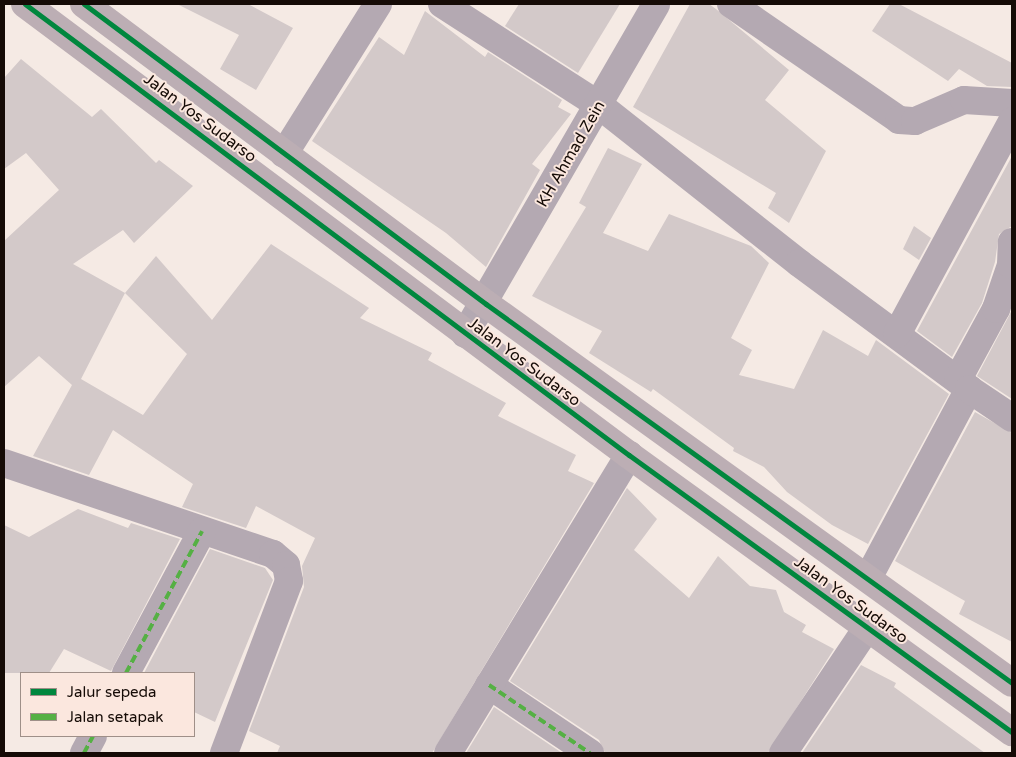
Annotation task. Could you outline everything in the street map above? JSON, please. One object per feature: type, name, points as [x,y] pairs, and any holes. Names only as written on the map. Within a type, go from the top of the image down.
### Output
[{"type":"highway","name":"Jalan Yos Sudarso","points":[[25,4],[629,455],[1012,732]]},
{"type":"highway","name":"Jalan Yos Sudarso","points":[[84,4],[486,304],[1012,683]]},
{"type":"street","points":[[284,154],[378,4]]},
{"type":"street","points":[[442,4],[599,105],[799,263],[1012,418]]},
{"type":"street","name":"KH Ahmad Zein","points":[[465,334],[486,304],[656,4]]},
{"type":"street","points":[[731,4],[899,120],[916,121],[964,100],[1012,103]]},
{"type":"street","points":[[897,334],[1012,121]]},
{"type":"street","points":[[868,578],[963,384],[996,309],[1011,265],[1012,242]]},
{"type":"street","points":[[448,753],[629,455]]},
{"type":"street","points":[[4,463],[273,554],[288,572],[224,753]]},
{"type":"street","points":[[127,672],[202,531]]},
{"type":"street","points":[[783,753],[867,628]]},
{"type":"street","points":[[489,685],[590,753]]},
{"type":"street","points":[[84,753],[93,737]]},
{"type":"building","points":[[177,4],[248,4],[293,28],[256,90],[220,69],[239,35]]},
{"type":"building","points":[[519,4],[620,4],[578,73],[505,26]]},
{"type":"building","points":[[690,4],[709,4],[789,70],[765,100],[826,151],[789,223],[768,208],[776,193],[633,107]]},
{"type":"building","points":[[890,4],[899,4],[1012,63],[1012,87],[987,86],[959,69],[948,81],[872,31]]},
{"type":"building","points":[[425,11],[485,57],[488,52],[562,100],[558,107],[571,114],[532,164],[540,170],[486,267],[446,233],[312,141],[379,37],[404,55]]},
{"type":"building","points":[[21,59],[92,117],[101,109],[156,163],[159,160],[193,186],[134,243],[123,230],[73,264],[125,293],[156,256],[212,320],[271,244],[369,308],[360,318],[432,353],[428,360],[506,403],[498,416],[576,455],[568,471],[594,483],[432,753],[277,753],[280,746],[249,731],[304,587],[302,566],[315,538],[256,506],[246,528],[182,507],[193,484],[113,430],[89,475],[33,456],[72,385],[39,356],[4,387],[4,241],[59,190],[26,153],[4,169],[4,78]],"holes":[[[125,293],[187,354],[143,415],[81,379]]]},
{"type":"building","points":[[608,148],[642,164],[603,233],[648,251],[669,214],[751,246],[769,263],[731,338],[752,350],[739,375],[794,389],[823,330],[868,356],[876,340],[949,394],[868,544],[832,525],[787,492],[764,467],[733,451],[734,448],[653,389],[651,392],[589,353],[602,331],[532,296],[586,207],[579,203]]},
{"type":"building","points":[[1012,156],[1012,226],[999,234],[995,262],[982,303],[952,357],[917,331]]},
{"type":"building","points":[[914,226],[931,238],[919,260],[903,249]]},
{"type":"building","points":[[1012,310],[1012,399],[977,376]]},
{"type":"building","points":[[975,412],[1012,433],[1012,642],[959,614],[965,601],[895,561]]},
{"type":"building","points":[[627,488],[657,519],[634,550],[689,598],[718,556],[750,586],[776,590],[784,612],[806,625],[802,632],[834,649],[768,753],[605,753],[599,740],[510,681]]},
{"type":"building","points":[[78,509],[128,528],[131,523],[180,539],[111,671],[64,649],[50,672],[4,673],[4,525],[29,537]]},
{"type":"building","points":[[210,549],[265,568],[273,580],[215,722],[195,712],[195,672],[145,672]]},
{"type":"building","points":[[861,665],[896,683],[894,687],[985,753],[802,753]]},
{"type":"building","points":[[494,707],[562,753],[466,753]]},
{"type":"marked path","points":[[127,672],[202,531]]},
{"type":"marked path","points":[[489,685],[590,753]]},
{"type":"marked path","points":[[84,753],[92,737]]},
{"type":"cycle path","points":[[25,4],[629,455],[1012,732]]},
{"type":"cycle path","points":[[84,4],[486,304],[1012,683]]}]
